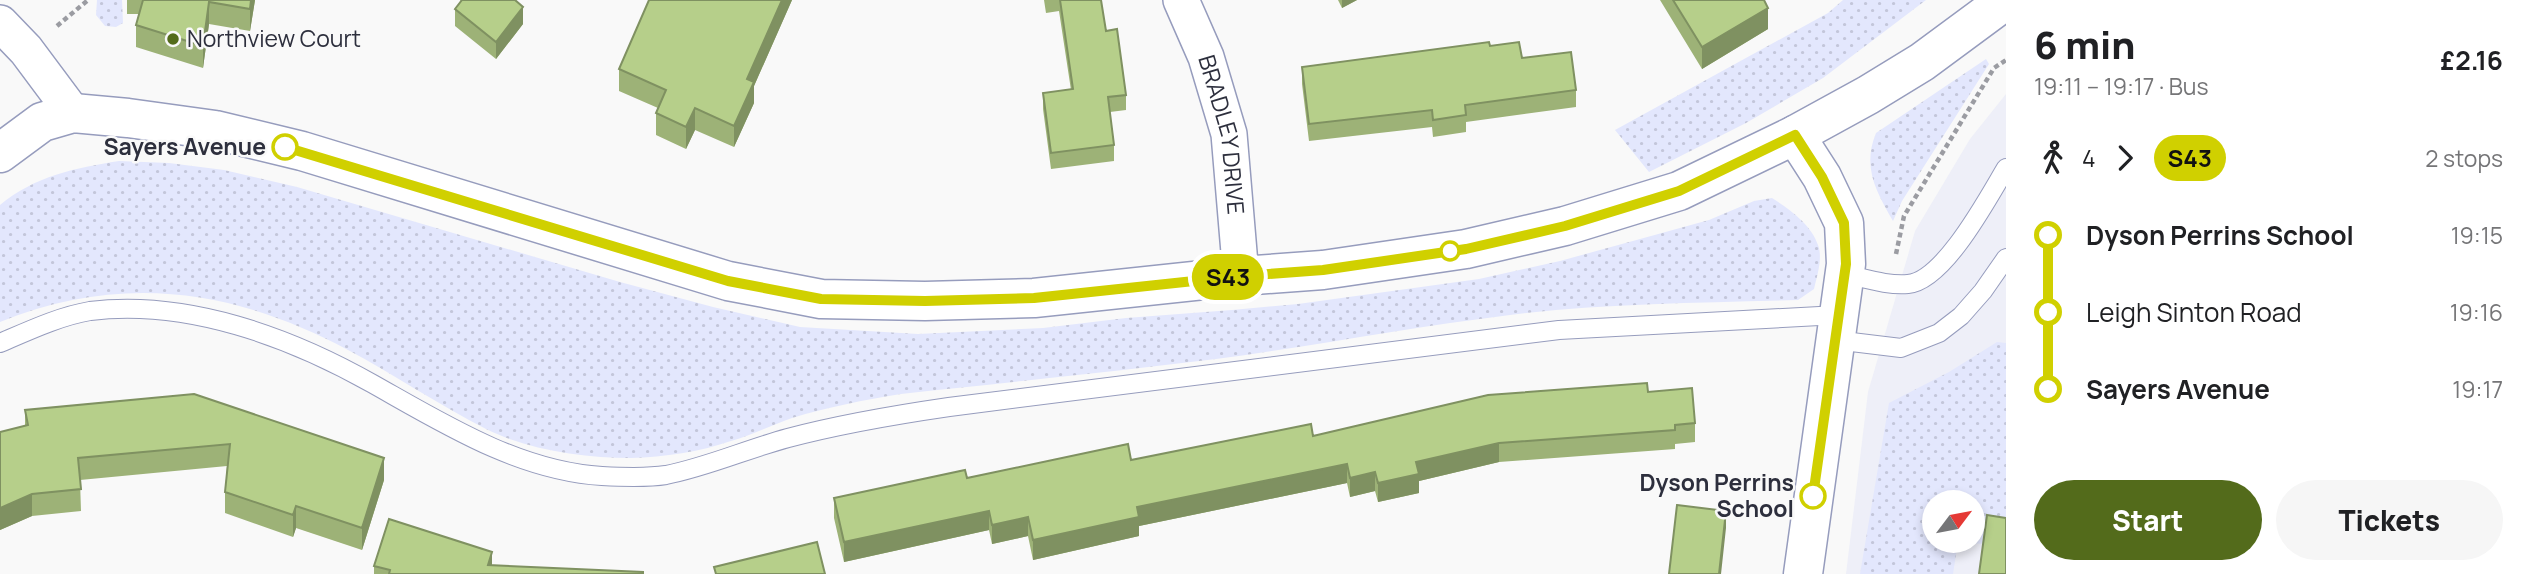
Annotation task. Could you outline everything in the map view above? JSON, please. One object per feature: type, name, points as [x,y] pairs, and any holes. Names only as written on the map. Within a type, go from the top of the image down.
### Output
[{"type":"main road","points":[[0,153],[42,122],[73,113],[128,117],[215,130],[302,151],[728,281],[821,299],[925,301],[1034,298],[1323,270],[1440,253],[1565,226],[1679,191],[1795,135],[1868,96],[1922,62],[2006,0]]},
{"type":"main road","points":[[1795,135],[1822,177],[1844,223],[1846,264],[1803,574]]},
{"type":"street","name":"BRADLEY DRIVE","points":[[1181,0],[1206,57],[1229,134],[1241,276]]},
{"type":"street","points":[[0,23],[26,50],[73,113]]},
{"type":"lane","points":[[1844,274],[1908,284],[1924,279],[1945,262],[2006,168]]},
{"type":"lane","points":[[0,343],[41,326],[88,312],[142,309],[195,315],[250,330],[319,356],[431,418],[485,444],[549,468],[602,476],[664,475],[851,422],[949,407],[1559,330],[1837,328],[1901,348],[1939,333],[1961,316],[2006,258]]},
{"type":"path","points":[[1890,282],[1904,216],[1994,68],[2006,60]]},
{"type":"shaded area","points":[[97,0],[122,0],[123,23],[116,27],[105,26],[96,15]]},
{"type":"shaded area","points":[[1843,0],[1926,0],[1823,78],[1746,123],[1649,172],[1615,130],[1828,13]]},
{"type":"shaded area","points":[[1986,59],[1989,64],[1902,201],[1893,221],[1876,189],[1871,168],[1870,157],[1876,133]]},
{"type":"shaded area","points":[[2006,94],[2006,574],[1846,574],[1868,392],[1915,231],[1970,139]]},
{"type":"shaded area","points":[[119,161],[169,163],[224,170],[297,187],[620,282],[800,327],[918,334],[1043,328],[1126,318],[1298,304],[1479,279],[1560,261],[1709,220],[1754,201],[1772,198],[1792,212],[1810,230],[1818,245],[1820,261],[1814,289],[1798,300],[1654,304],[1546,311],[1216,359],[901,394],[806,414],[739,439],[694,451],[613,458],[557,451],[502,436],[305,329],[220,301],[134,293],[90,297],[45,307],[0,322],[0,205],[41,180],[71,170]]},
{"type":"shaded area","points":[[1997,342],[2006,343],[2006,541],[1988,538],[1985,541],[1985,490],[1922,490],[1922,553],[1956,553],[1953,574],[1860,574],[1889,403],[1949,372]]},
{"type":"building","points":[[143,0],[251,0],[250,9],[209,2],[203,46],[136,25]]},
{"type":"building","points":[[462,0],[515,0],[523,7],[496,42],[455,9]]},
{"type":"building","points":[[649,0],[782,0],[747,79],[754,82],[734,126],[695,108],[686,127],[656,113],[666,90],[619,69]]},
{"type":"building","points":[[1060,0],[1101,0],[1106,31],[1117,29],[1126,95],[1108,97],[1114,145],[1051,153],[1043,93],[1073,89]]},
{"type":"building","points":[[1673,0],[1764,0],[1768,8],[1702,47]]},
{"type":"building","points":[[1489,42],[1490,46],[1519,42],[1522,58],[1571,52],[1576,90],[1465,105],[1466,115],[1433,120],[1432,110],[1309,124],[1302,67]]},
{"type":"building","points":[[1647,383],[1648,392],[1692,388],[1695,423],[1675,425],[1675,430],[1499,443],[1416,462],[1419,474],[1378,483],[1375,472],[1350,478],[1347,464],[1137,507],[1139,517],[1033,540],[1028,517],[992,525],[989,511],[844,542],[834,498],[965,470],[967,478],[1128,444],[1131,460],[1311,424],[1313,436],[1488,395]]},
{"type":"building","points":[[194,394],[384,458],[362,528],[296,506],[293,515],[225,492],[230,444],[78,458],[81,489],[32,494],[0,508],[0,432],[28,425],[25,410]]},
{"type":"building","points":[[1677,505],[1726,511],[1719,574],[1669,574]]},
{"type":"building","points":[[1987,515],[2006,518],[2006,574],[1979,574],[1982,553],[1985,553]]},
{"type":"building","points":[[389,519],[492,552],[488,565],[643,574],[389,574],[390,570],[374,566]]},
{"type":"building","points":[[817,542],[825,574],[716,574],[714,567]]},
{"type":"bus line","name":"S43","points":[[285,147],[728,281],[821,299],[925,301],[1034,298],[1323,270],[1466,249],[1565,226],[1679,191],[1795,135],[1822,177],[1844,223],[1846,264],[1813,496]]},
{"type":"place","name":"Northview Court","points":[[173,39]]},
{"type":"place","name":"Sayers Avenue","points":[[285,147]]},
{"type":"place","name":"Dyson Perrins School","points":[[1813,496]]}]
